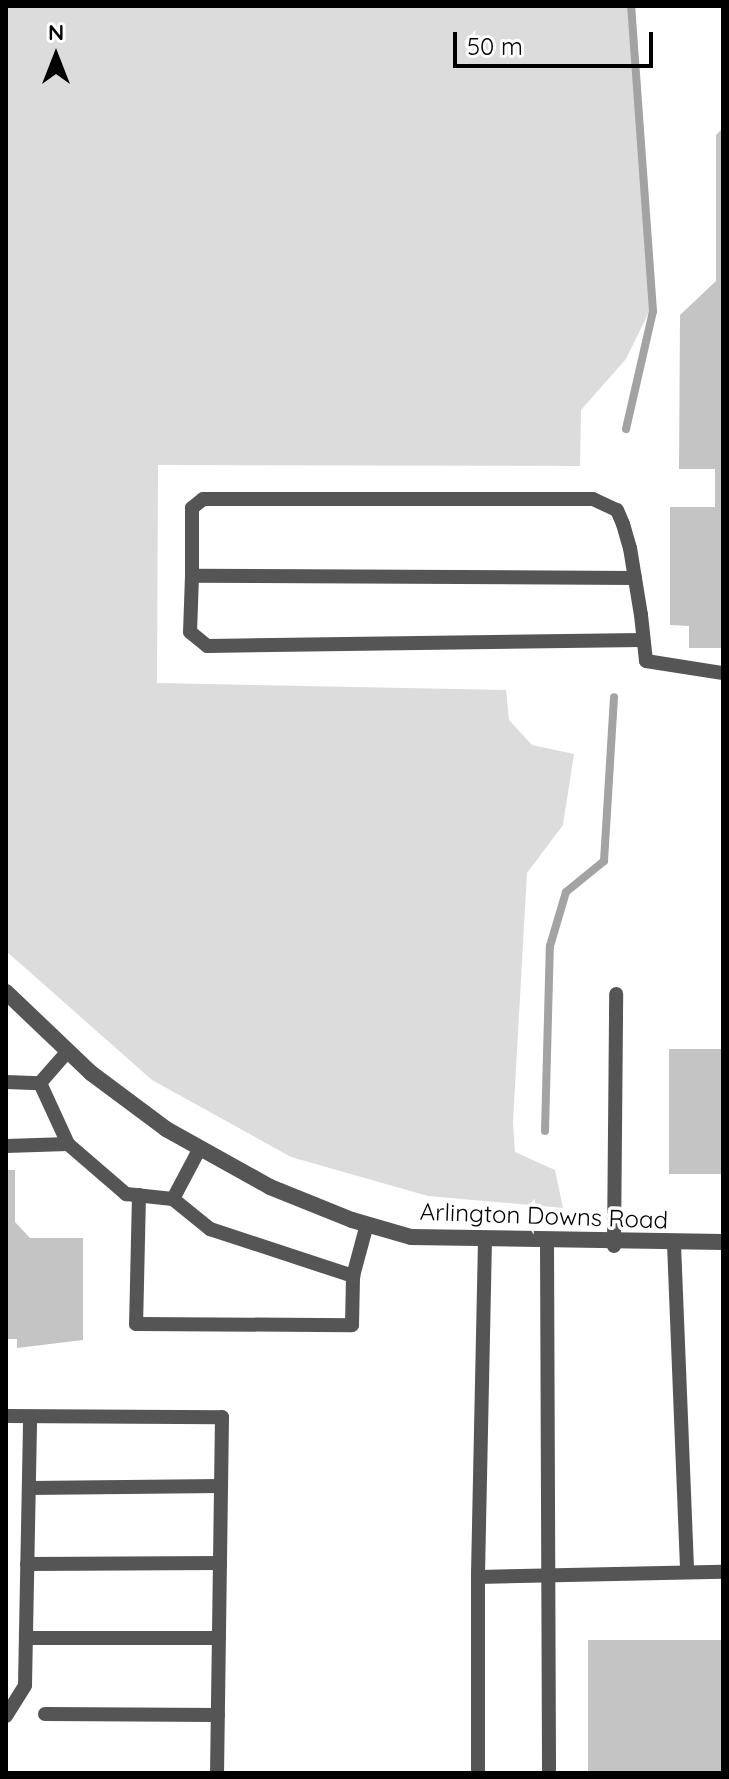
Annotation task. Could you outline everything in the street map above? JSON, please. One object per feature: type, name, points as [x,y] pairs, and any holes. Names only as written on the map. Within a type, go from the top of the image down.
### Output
[{"type":"street","name":"Arlington Downs Road","points":[[6,992],[68,1051],[200,1148],[270,1187],[367,1224],[411,1237],[614,1246],[723,1242]]},
{"type":"lane","points":[[642,640],[207,646],[190,632],[192,508],[203,499],[593,499],[617,510],[635,578],[642,640],[654,667],[723,673]]},
{"type":"lane","points":[[192,576],[635,578]]},
{"type":"lane","points":[[614,1246],[616,994]]},
{"type":"lane","points":[[40,1083],[68,1051]]},
{"type":"lane","points":[[6,1082],[40,1083]]},
{"type":"lane","points":[[40,1083],[68,1144],[97,1173],[139,1195],[173,1199],[210,1229],[353,1276]]},
{"type":"lane","points":[[6,1146],[68,1144]]},
{"type":"lane","points":[[173,1199],[200,1148]]},
{"type":"lane","points":[[139,1195],[136,1324],[352,1325],[353,1276],[367,1224]]},
{"type":"lane","points":[[478,1773],[478,1577],[485,1240]]},
{"type":"lane","points":[[547,1243],[549,1773]]},
{"type":"lane","points":[[674,1244],[687,1572]]},
{"type":"lane","points":[[6,1416],[222,1417],[217,1773]]},
{"type":"lane","points":[[6,1716],[25,1685],[30,1417]]},
{"type":"lane","points":[[29,1488],[221,1486]]},
{"type":"lane","points":[[27,1564],[220,1563]]},
{"type":"lane","points":[[478,1577],[723,1572]]},
{"type":"lane","points":[[26,1638],[219,1638]]},
{"type":"lane","points":[[45,1714],[218,1715]]},
{"type":"shaded area","points":[[6,6],[628,6],[650,310],[626,359],[581,410],[580,466],[158,465],[157,683],[506,690],[509,720],[532,745],[574,754],[563,825],[527,873],[513,1122],[515,1152],[555,1170],[563,1208],[428,1196],[291,1157],[152,1080],[6,951]]},
{"type":"building","points":[[723,128],[723,648],[689,648],[689,626],[670,625],[670,507],[715,507],[715,469],[679,469],[680,315],[716,281],[716,135]]},
{"type":"building","points":[[669,1049],[723,1049],[723,1174],[669,1174]]},
{"type":"building","points":[[6,1170],[15,1170],[15,1222],[30,1238],[83,1238],[83,1340],[17,1348],[17,1339],[6,1339]]},
{"type":"building","points":[[588,1640],[723,1640],[723,1771],[588,1771]]},
{"type":"waterway","points":[[626,429],[653,311],[631,6]]},
{"type":"waterway","points":[[545,1131],[550,946],[566,892],[604,861],[614,697]]}]
